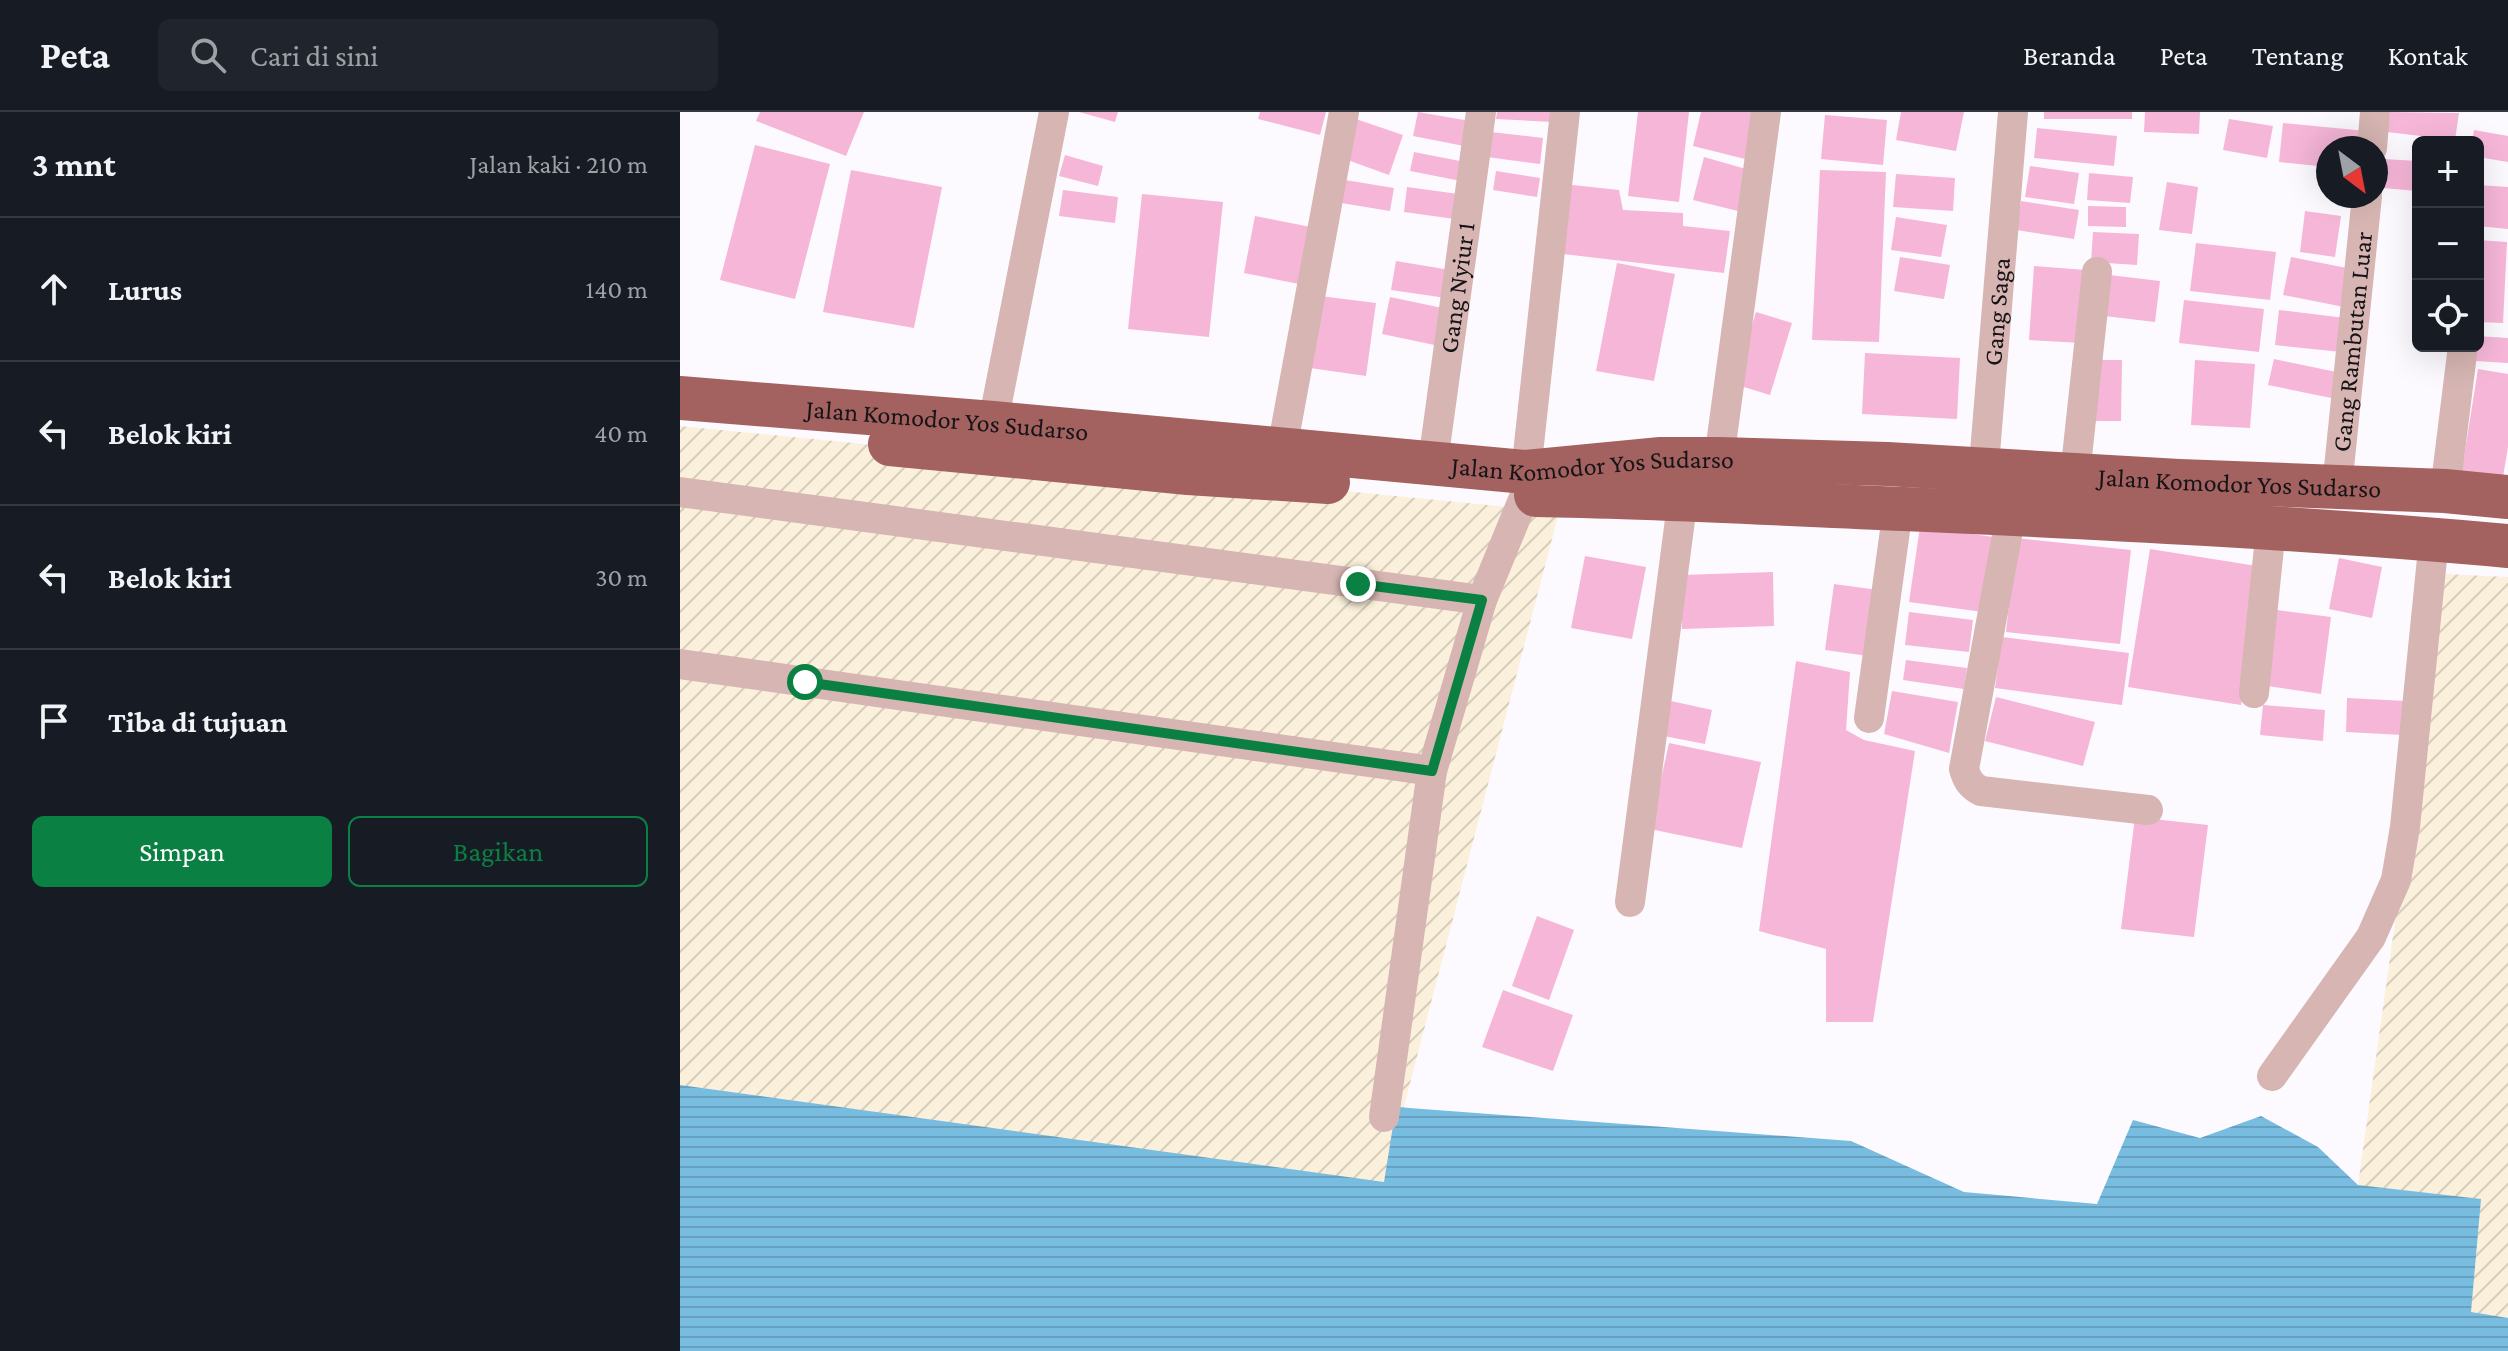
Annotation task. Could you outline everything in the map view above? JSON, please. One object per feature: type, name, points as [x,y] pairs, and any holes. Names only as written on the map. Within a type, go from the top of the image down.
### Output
[{"type":"highway","name":"Jalan Komodor Yos Sudarso","points":[[680,398],[1433,462],[1526,483],[1661,459],[1719,459],[1992,499],[2077,457],[2337,487],[2508,497]]},
{"type":"highway","points":[[698,424],[1188,473],[1526,483],[1683,497],[1898,509],[1992,499],[2271,528],[2508,546]]},
{"type":"street","points":[[993,423],[1054,112]]},
{"type":"street","points":[[1282,449],[1344,112]]},
{"type":"street","name":"Gang Nyiur 1","points":[[1433,462],[1481,112]]},
{"type":"street","points":[[1384,1117],[1432,771],[1482,600],[1526,483],[1565,112]]},
{"type":"street","points":[[1719,459],[1766,112]]},
{"type":"street","name":"Gang Saga","points":[[2013,112],[1992,499],[1964,769],[1971,785],[1981,791],[2148,810]]},
{"type":"street","points":[[2373,136],[2375,112]]},
{"type":"street","name":"Gang Rambutan Luar","points":[[2337,487],[2366,208]]},
{"type":"street","points":[[2077,457],[2097,272]]},
{"type":"street","points":[[2445,491],[2462,352]]},
{"type":"street","points":[[680,492],[1482,600]]},
{"type":"street","points":[[1630,902],[1683,497]]},
{"type":"street","points":[[1869,718],[1898,509]]},
{"type":"street","points":[[2254,693],[2271,528]]},
{"type":"street","points":[[2272,1076],[2371,937],[2396,880],[2405,827],[2434,539]]},
{"type":"street","points":[[680,664],[1432,771]]},
{"type":"shaded area","points":[[680,426],[1559,512],[1384,1183],[680,1085]]},
{"type":"shaded area","points":[[2444,574],[2508,577],[2508,1318],[2471,1313],[2358,1185]]},
{"type":"water","points":[[680,1085],[1384,1182],[1396,1107],[1851,1141],[1964,1192],[2097,1204],[2133,1120],[2200,1138],[2261,1116],[2318,1147],[2358,1185],[2481,1199],[2471,1312],[2508,1318],[2508,1351],[680,1351]]},
{"type":"building","points":[[760,112],[864,112],[846,156],[756,121]]},
{"type":"building","points":[[1079,112],[1118,112],[1115,122]]},
{"type":"building","points":[[1260,112],[1326,112],[1320,135],[1258,119]]},
{"type":"building","points":[[1418,112],[1470,121],[1464,146],[1413,136]]},
{"type":"building","points":[[1497,112],[1552,112],[1552,122],[1496,119]]},
{"type":"building","points":[[1638,112],[1689,112],[1679,202],[1628,196]]},
{"type":"building","points":[[1701,112],[1757,112],[1745,159],[1693,146]]},
{"type":"building","points":[[1901,112],[1964,112],[1956,151],[1896,140]]},
{"type":"building","points":[[2044,112],[2132,112],[2132,119],[2044,119]]},
{"type":"building","points":[[2145,112],[2200,112],[2199,134],[2144,132]]},
{"type":"building","points":[[2390,112],[2459,113],[2456,136],[2387,132]]},
{"type":"building","points":[[1825,115],[1887,120],[1883,165],[1821,159]]},
{"type":"building","points":[[1353,118],[1403,135],[1389,175],[1339,157]]},
{"type":"building","points":[[2229,119],[2273,126],[2267,158],[2223,150]]},
{"type":"building","points":[[2283,123],[2366,131],[2365,136],[2316,136],[2316,166],[2279,162]]},
{"type":"building","points":[[2037,128],[2117,136],[2114,166],[2034,158]]},
{"type":"building","points":[[2474,130],[2508,136],[2508,162],[2484,158],[2484,136],[2473,136]]},
{"type":"building","points":[[1491,132],[1543,138],[1540,164],[1487,157]]},
{"type":"building","points":[[755,145],[830,164],[795,299],[720,280]]},
{"type":"building","points":[[1414,152],[1465,162],[1461,181],[1410,171]]},
{"type":"building","points":[[1065,155],[1103,166],[1098,186],[1059,176]]},
{"type":"building","points":[[1704,157],[1753,171],[1742,212],[1693,200]]},
{"type":"building","points":[[2388,159],[2412,161],[2412,190],[2388,188]]},
{"type":"building","points":[[2030,166],[2079,173],[2074,204],[2025,197]]},
{"type":"building","points":[[851,170],[942,187],[914,328],[823,312]]},
{"type":"building","points":[[1820,170],[1886,172],[1879,342],[1812,340]]},
{"type":"building","points":[[1496,171],[1540,178],[1537,197],[1493,190]]},
{"type":"building","points":[[2089,173],[2133,177],[2130,203],[2087,200]]},
{"type":"building","points":[[1896,174],[1955,178],[1953,211],[1893,207]]},
{"type":"building","points":[[1333,178],[1394,188],[1390,211],[1329,201]]},
{"type":"building","points":[[2167,182],[2198,187],[2192,234],[2159,230]]},
{"type":"building","points":[[1563,184],[1619,190],[1623,210],[1683,213],[1683,226],[1730,231],[1724,273],[1555,253]]},
{"type":"building","points":[[2484,185],[2508,187],[2508,229],[2484,227]]},
{"type":"building","points":[[1407,187],[1466,195],[1462,220],[1404,212]]},
{"type":"building","points":[[1063,190],[1118,197],[1115,223],[1059,216]]},
{"type":"building","points":[[1142,194],[1223,202],[1209,337],[1128,329]]},
{"type":"building","points":[[2021,201],[2079,210],[2074,239],[2016,230]]},
{"type":"building","points":[[2088,206],[2126,207],[2126,227],[2088,226]]},
{"type":"building","points":[[2305,211],[2341,216],[2335,257],[2300,252]]},
{"type":"building","points":[[1255,216],[1311,227],[1299,284],[1244,273]]},
{"type":"building","points":[[1896,217],[1947,225],[1941,257],[1891,250]]},
{"type":"building","points":[[2093,232],[2139,234],[2137,265],[2091,262]]},
{"type":"building","points":[[2484,240],[2507,242],[2503,323],[2484,322]]},
{"type":"building","points":[[2196,243],[2276,252],[2270,300],[2190,291]]},
{"type":"building","points":[[1900,257],[1950,265],[1944,299],[1894,291]]},
{"type":"building","points":[[2291,257],[2352,269],[2344,307],[2283,295]]},
{"type":"building","points":[[1396,261],[1450,270],[1446,298],[1391,290]]},
{"type":"building","points":[[1617,263],[1675,274],[1654,381],[1596,371]]},
{"type":"building","points":[[2034,266],[2086,270],[2081,343],[2029,340]]},
{"type":"building","points":[[2101,274],[2160,281],[2155,322],[2096,315]]},
{"type":"building","points":[[1320,296],[1376,303],[1366,376],[1310,368]]},
{"type":"building","points":[[1390,297],[1452,310],[1444,347],[1382,334]]},
{"type":"building","points":[[2184,300],[2264,309],[2259,352],[2179,343]]},
{"type":"building","points":[[2279,310],[2345,318],[2341,352],[2275,345]]},
{"type":"building","points":[[1756,312],[1792,323],[1770,395],[1734,384]]},
{"type":"building","points":[[2484,336],[2508,338],[2508,363],[2475,361],[2476,352],[2484,352]]},
{"type":"building","points":[[1865,353],[1960,358],[1957,419],[1862,414]]},
{"type":"building","points":[[2274,359],[2341,373],[2336,399],[2268,385]]},
{"type":"building","points":[[2091,360],[2122,360],[2121,421],[2090,421]]},
{"type":"building","points":[[2195,360],[2255,364],[2250,428],[2191,425]]},
{"type":"building","points":[[2478,369],[2508,374],[2508,447],[2502,483],[2461,476]]},
{"type":"building","points":[[1920,527],[1994,537],[1983,612],[1909,602]]},
{"type":"building","points":[[2016,538],[2131,550],[2120,644],[2006,632]]},
{"type":"building","points":[[2150,549],[2263,567],[2241,705],[2128,687]]},
{"type":"building","points":[[1585,556],[1646,567],[1632,639],[1571,628]]},
{"type":"building","points":[[2339,558],[2382,567],[2372,618],[2329,609]]},
{"type":"building","points":[[1773,572],[1774,626],[1682,629],[1681,575]]},
{"type":"building","points":[[1834,584],[1878,590],[1868,656],[1825,650]]},
{"type":"building","points":[[2277,610],[2331,617],[2321,694],[2267,686]]},
{"type":"building","points":[[1909,612],[1973,620],[1969,652],[1905,645]]},
{"type":"building","points":[[2002,637],[2129,653],[2122,705],[1995,688]]},
{"type":"building","points":[[1906,660],[1967,668],[1964,689],[1903,680]]},
{"type":"building","points":[[1796,661],[1850,672],[1846,730],[1864,740],[1915,751],[1873,1022],[1826,1022],[1826,949],[1759,931]]},
{"type":"building","points":[[1892,691],[1958,702],[1949,753],[1884,734]]},
{"type":"building","points":[[1996,697],[2095,722],[2083,766],[1985,741]]},
{"type":"building","points":[[2347,698],[2406,701],[2403,735],[2346,732]]},
{"type":"building","points":[[1671,701],[1712,710],[1705,744],[1664,736]]},
{"type":"building","points":[[2263,705],[2325,710],[2323,741],[2260,735]]},
{"type":"building","points":[[1669,743],[1761,762],[1742,848],[1650,829]]},
{"type":"building","points":[[2135,817],[2208,825],[2194,937],[2121,929]]},
{"type":"building","points":[[1537,916],[1574,930],[1549,1000],[1512,986]]},
{"type":"building","points":[[1503,990],[1573,1015],[1553,1071],[1482,1047]]},
{"type":"route","points":[[805,682],[1432,771],[1482,600],[1358,584]]}]
